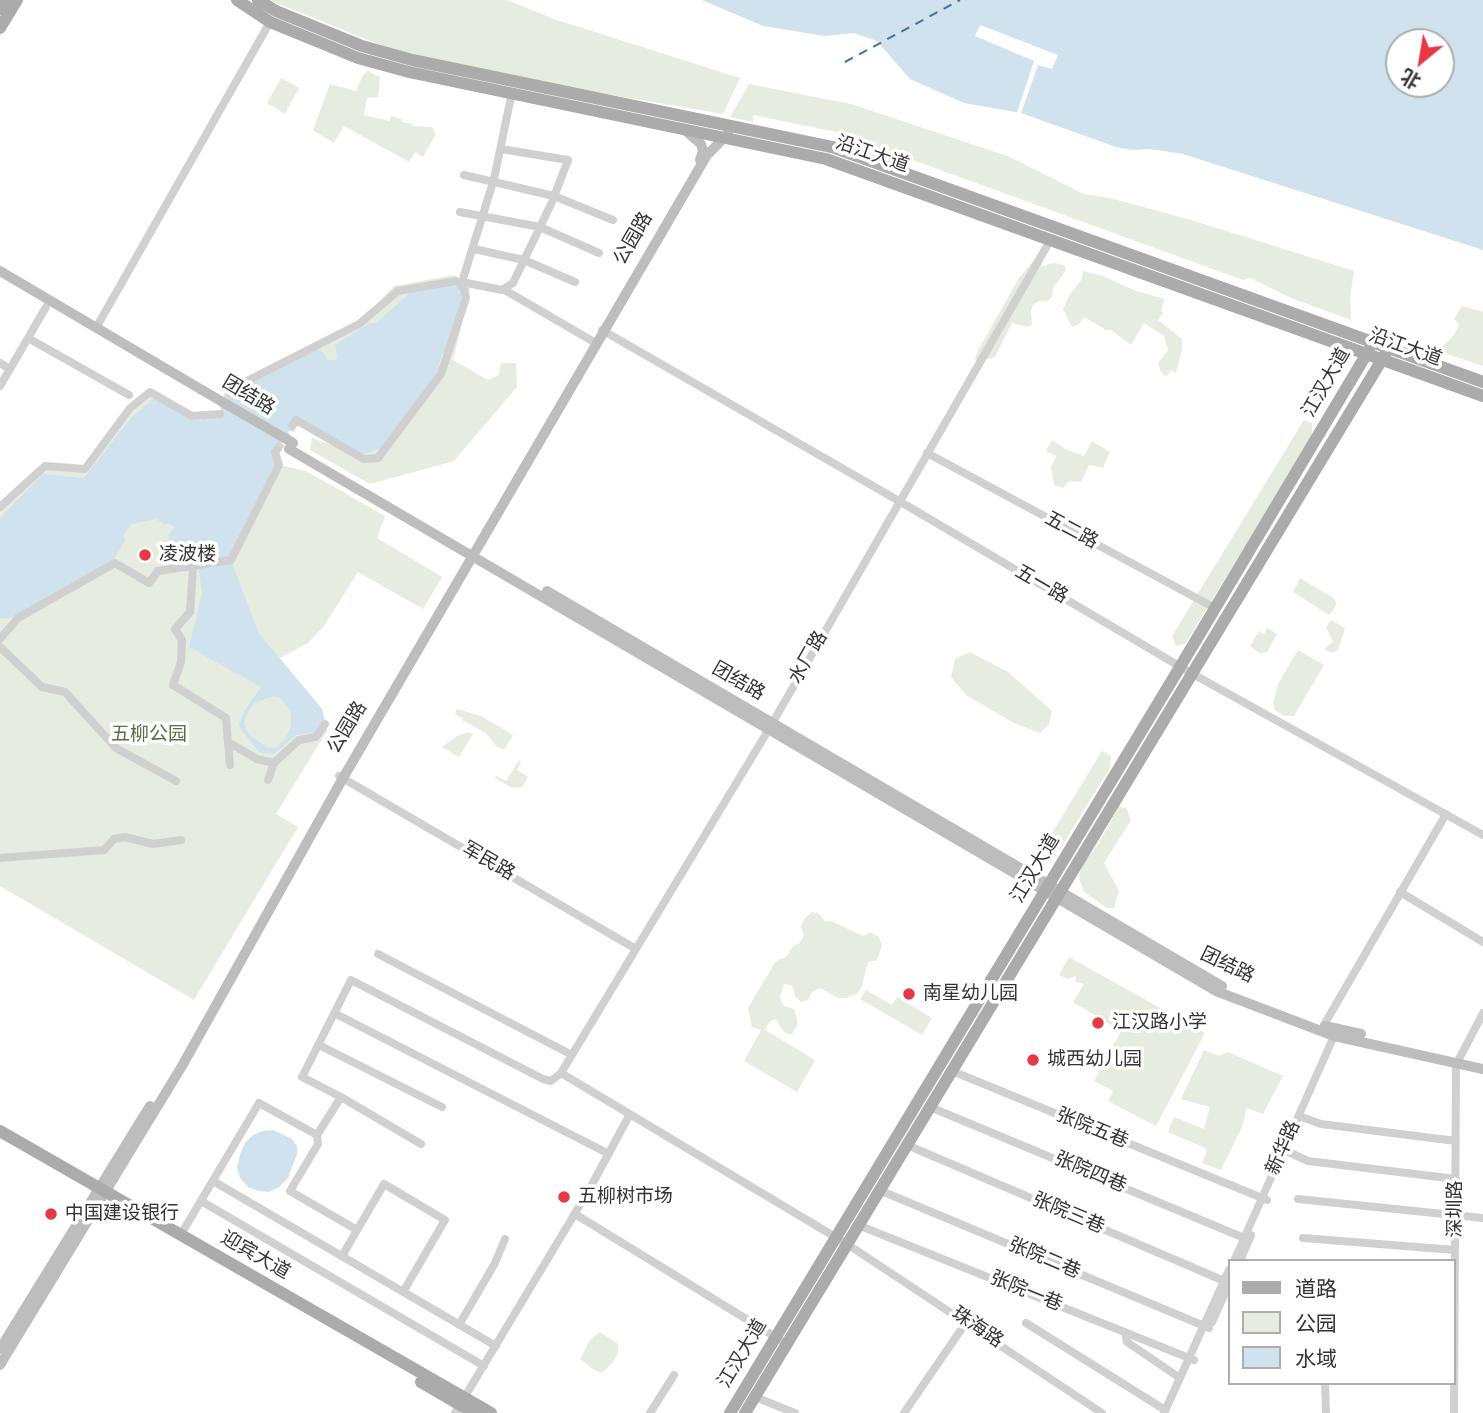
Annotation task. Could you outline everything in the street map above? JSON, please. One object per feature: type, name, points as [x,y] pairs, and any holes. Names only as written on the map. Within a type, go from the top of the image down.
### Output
[{"type":"main road","points":[[0,9],[5,0]]},
{"type":"main road","points":[[0,28],[17,0]]},
{"type":"main road","name":"沿江大道","points":[[237,0],[270,22],[358,58],[409,72],[826,159],[1051,240],[1369,349]]},
{"type":"main road","name":"沿江大道","points":[[258,0],[276,11],[362,46],[412,60],[832,147],[1385,355],[1483,396]]},
{"type":"main road","name":"公园路","points":[[101,1193],[182,1066],[341,777],[474,553],[701,158],[701,144],[681,128]]},
{"type":"main road","points":[[474,553],[707,155],[723,137],[745,129]]},
{"type":"main road","name":"团结路","points":[[0,271],[291,446],[1219,985],[1324,1026],[1483,1069]]},
{"type":"main road","name":"团结路","points":[[0,279],[201,393]]},
{"type":"main road","name":"江汉大道","points":[[1186,670],[1215,608],[1369,349]]},
{"type":"main road","name":"沿江大道","points":[[1385,355],[1483,382]]},
{"type":"main road","name":"江汉大道","points":[[745,1413],[781,1341],[844,1241],[1186,670],[1385,355]]},
{"type":"main road","name":"团结路","points":[[1053,891],[1216,991],[1337,1036],[1458,1061],[1483,1062]]},
{"type":"main road","name":"江汉大道","points":[[844,1241],[859,1224],[952,1071],[1053,891]]},
{"type":"main road","name":"迎宾大道","points":[[0,1131],[474,1413]]},
{"type":"main road","name":"迎宾大道","points":[[0,1138],[180,1236],[460,1405],[491,1413]]},
{"type":"main road","points":[[0,1349],[101,1193]]},
{"type":"main road","points":[[0,1365],[101,1193]]},
{"type":"main road","name":"江汉大道","points":[[730,1413],[772,1357]]},
{"type":"street","points":[[96,328],[270,22]]},
{"type":"street","points":[[512,92],[494,181],[462,282],[503,289],[594,342]]},
{"type":"street","points":[[501,149],[568,160],[513,283],[503,289]]},
{"type":"street","points":[[464,175],[554,196],[613,220]]},
{"type":"street","points":[[460,212],[540,227],[599,253]]},
{"type":"street","name":"水厂路","points":[[561,1073],[771,726],[1051,240]]},
{"type":"street","points":[[474,249],[524,260],[575,282]]},
{"type":"street","points":[[234,390],[235,387],[359,324],[398,291],[456,281],[464,289],[466,298],[441,374],[378,458],[364,459],[296,420],[293,425]]},
{"type":"street","points":[[0,386],[46,307]]},
{"type":"street","name":"五一路","points":[[603,331],[1186,670],[1483,835]]},
{"type":"street","points":[[28,338],[129,395]]},
{"type":"street","points":[[0,363],[10,369]]},
{"type":"street","points":[[0,507],[45,466],[85,469],[130,408],[150,392],[192,416],[220,414]]},
{"type":"street","points":[[0,639],[19,618],[115,563],[149,583],[158,571],[231,560],[279,465],[276,450]]},
{"type":"street","name":"五二路","points":[[927,453],[1215,608]]},
{"type":"street","points":[[193,567],[190,612],[175,629],[182,640],[181,662],[173,685],[226,718],[230,765]]},
{"type":"street","points":[[0,647],[42,687],[65,692],[116,748],[176,781]]},
{"type":"street","points":[[268,780],[274,763],[299,740],[316,737],[326,724]]},
{"type":"street","points":[[228,742],[257,760],[274,763]]},
{"type":"street","name":"军民路","points":[[341,777],[636,949]]},
{"type":"street","points":[[1324,1026],[1446,814]]},
{"type":"street","points":[[0,858],[104,850],[114,839],[125,837],[153,844],[181,840]]},
{"type":"street","points":[[1400,892],[1483,942]]},
{"type":"street","points":[[378,954],[572,1055]]},
{"type":"street","points":[[421,1144],[302,1077],[351,980],[543,1079],[551,1081],[561,1073]]},
{"type":"street","points":[[334,1013],[609,1154]]},
{"type":"street","name":"深圳路","points":[[1455,1259],[1458,1061],[1483,1013]]},
{"type":"street","name":"新华路","points":[[1241,1259],[1264,1199],[1337,1036]]},
{"type":"street","points":[[319,1045],[442,1107]]},
{"type":"street","name":"张院五巷","points":[[952,1071],[1264,1199]]},
{"type":"street","name":"珠海路","points":[[561,1073],[844,1241],[1104,1413]]},
{"type":"street","points":[[341,1097],[317,1135],[318,1144],[290,1191],[357,1230]]},
{"type":"street","points":[[180,1236],[259,1103],[317,1135]]},
{"type":"street","name":"张院四巷","points":[[930,1107],[1247,1239]]},
{"type":"street","points":[[460,1405],[575,1214],[630,1114]]},
{"type":"street","points":[[1301,1117],[1321,1124],[1456,1141]]},
{"type":"street","name":"张院三巷","points":[[907,1145],[1228,1277]]},
{"type":"street","points":[[1286,1151],[1308,1161],[1456,1179]]},
{"type":"street","points":[[213,1181],[496,1346]]},
{"type":"street","points":[[342,1256],[384,1184],[445,1220],[402,1292]]},
{"type":"street","name":"张院二巷","points":[[880,1189],[1207,1326]]},
{"type":"street","points":[[1298,1199],[1483,1218]]},
{"type":"street","points":[[201,1200],[484,1366]]},
{"type":"street","points":[[575,1214],[781,1341]]},
{"type":"street","name":"张院一巷","points":[[859,1224],[1192,1358]]},
{"type":"street","name":"张院一巷","points":[[859,1224],[1192,1358]]},
{"type":"street","points":[[1303,1238],[1455,1250]]},
{"type":"street","points":[[459,1325],[495,1263],[505,1239]]},
{"type":"street","name":"新华路","points":[[1235,1259],[1247,1239]]},
{"type":"street","points":[[1166,1412],[1228,1277]]},
{"type":"street","points":[[904,1413],[966,1322]]},
{"type":"street","points":[[1026,1323],[1166,1412]]},
{"type":"street","points":[[1125,1332],[1127,1342],[1180,1378]]},
{"type":"street","points":[[1166,1412],[1180,1378],[1192,1358]]},
{"type":"street","points":[[650,1413],[674,1375]]},
{"type":"street","points":[[1325,1385],[1325,1413]]},
{"type":"street","name":"深圳路","points":[[1454,1385],[1454,1413]]},
{"type":"street","points":[[755,1397],[795,1413]]},
{"type":"green space","points":[[269,0],[507,0],[554,19],[740,78],[723,114],[425,63]]},
{"type":"green space","points":[[368,71],[380,77],[378,97],[367,98],[364,115],[390,121],[391,116],[412,126],[432,127],[436,134],[423,157],[415,152],[409,162],[344,126],[334,143],[313,130],[330,84],[356,91],[363,75]]},
{"type":"green space","points":[[281,78],[299,88],[285,114],[267,103]]},
{"type":"green space","points":[[749,84],[851,104],[1010,157],[1084,194],[1110,198],[1191,220],[1354,271],[1350,298],[1351,320],[1291,298],[1250,278],[1243,280],[855,139],[856,136],[753,115],[753,122],[730,117]]},
{"type":"green space","points":[[1033,261],[1043,266],[1054,263],[1064,265],[1066,270],[1053,288],[1052,297],[1033,305],[1032,325],[1028,327],[1012,323],[995,357],[977,362],[975,359],[978,350],[1019,278]]},
{"type":"green space","points":[[1083,271],[1165,299],[1161,309],[1163,313],[1158,320],[1182,339],[1176,373],[1171,370],[1166,377],[1160,370],[1158,363],[1168,350],[1164,336],[1144,323],[1131,345],[1111,330],[1106,330],[1084,317],[1079,324],[1072,327],[1063,309],[1070,294],[1082,279]]},
{"type":"green space","name":"五柳公园","points":[[454,275],[471,286],[453,360],[488,380],[499,375],[501,363],[516,363],[517,387],[454,461],[370,484],[310,450],[312,438],[351,452],[295,424],[275,452],[279,465],[306,471],[385,516],[377,538],[442,577],[423,609],[358,572],[324,626],[308,643],[280,658],[322,709],[327,731],[276,814],[298,827],[194,1000],[0,886],[0,510],[39,470],[85,469],[130,408],[150,396],[200,420],[220,414],[225,392],[359,324],[394,286]]},
{"type":"green space","points":[[1462,306],[1483,312],[1483,366],[1426,350],[1434,343],[1440,349],[1454,335],[1459,324],[1454,319]]},
{"type":"green space","points":[[1304,420],[1312,423],[1312,438],[1185,644],[1176,646],[1172,636]]},
{"type":"green space","points":[[1052,440],[1067,450],[1084,456],[1092,441],[1110,452],[1103,468],[1089,465],[1081,482],[1069,481],[1063,488],[1054,485],[1051,467],[1056,456],[1046,451]]},
{"type":"green space","points":[[1300,578],[1332,597],[1337,603],[1329,615],[1293,592]]},
{"type":"green space","points":[[1331,620],[1345,628],[1338,650],[1331,653],[1324,649],[1333,642],[1326,627]]},
{"type":"green space","points":[[1267,628],[1277,634],[1267,652],[1261,654],[1250,646],[1259,631],[1264,634]]},
{"type":"green space","points":[[1298,650],[1324,665],[1294,716],[1284,716],[1275,710],[1273,704],[1278,684]]},
{"type":"green space","points":[[970,652],[1008,672],[1052,711],[1049,724],[1040,733],[1014,723],[966,695],[951,677],[955,659]]},
{"type":"green space","points":[[457,709],[481,716],[513,735],[504,750],[496,746],[486,733],[455,714]]},
{"type":"green space","points":[[468,732],[473,734],[459,757],[442,747],[457,736]]},
{"type":"green space","points":[[1102,751],[1111,756],[1110,768],[1060,849],[1053,852],[1044,846]]},
{"type":"green space","points":[[519,760],[521,762],[517,770],[528,777],[522,787],[512,788],[495,778],[496,776],[506,781]]},
{"type":"green space","points":[[1119,806],[1127,809],[1131,820],[1104,863],[1119,891],[1114,908],[1107,908],[1084,892],[1079,878],[1081,867],[1099,843]]},
{"type":"green space","points":[[812,912],[818,913],[826,922],[831,921],[863,936],[870,932],[879,937],[882,946],[877,960],[868,962],[858,993],[846,998],[838,998],[820,988],[812,992],[808,1000],[801,1002],[795,996],[793,986],[784,984],[780,998],[784,1006],[794,1009],[798,1024],[792,1034],[788,1034],[776,1019],[770,1021],[765,1030],[815,1060],[797,1092],[744,1061],[761,1030],[752,1027],[748,1008],[776,961],[786,957],[794,945],[799,944],[804,935],[801,927],[804,919]]},
{"type":"green space","points":[[1069,957],[1205,1033],[1156,1126],[1108,1101],[1113,1091],[1094,1081],[1121,1031],[1073,1002],[1084,984],[1076,982],[1076,976],[1068,979],[1059,975]]},
{"type":"green space","points":[[866,990],[892,1005],[897,997],[932,1018],[922,1035],[860,999]]},
{"type":"green space","points":[[1204,1050],[1219,1056],[1228,1052],[1283,1076],[1263,1114],[1247,1108],[1242,1127],[1221,1170],[1202,1163],[1207,1150],[1205,1148],[1168,1132],[1174,1117],[1204,1129],[1210,1107],[1181,1099]]},
{"type":"green space","points":[[600,1332],[618,1344],[618,1353],[602,1373],[580,1359],[590,1340]]},
{"type":"water","points":[[702,0],[1483,0],[1483,250],[1183,154],[1116,147],[1021,113],[964,103],[910,79],[877,41],[854,33],[825,36],[763,26]]},
{"type":"water","points":[[449,284],[462,290],[450,344],[446,353],[442,354],[436,375],[380,449],[361,455],[298,417],[275,452],[279,465],[229,555],[259,634],[322,709],[327,731],[296,735],[275,753],[270,754],[259,752],[242,731],[239,725],[243,713],[261,687],[189,647],[202,593],[197,557],[170,551],[168,535],[175,527],[168,523],[166,525],[156,519],[131,524],[123,536],[126,539],[112,562],[18,618],[0,618],[0,518],[43,474],[84,478],[131,418],[154,398],[200,420],[220,414],[225,392],[314,346],[324,353],[327,360],[336,360],[335,345],[368,324],[377,322],[411,292]],"holes":[[[274,696],[280,698],[291,711],[291,727],[285,739],[275,748],[268,748],[249,735],[244,723],[254,703]]]},
{"type":"water","points":[[273,1130],[292,1139],[297,1146],[297,1154],[288,1178],[279,1187],[269,1192],[259,1191],[248,1187],[240,1178],[237,1168],[240,1154],[253,1135]]},
{"type":"pier","points":[[980,25],[1058,55],[1052,69],[1038,65],[1020,116],[1016,115],[1034,61],[975,36]]},
{"type":"ferry route","points":[[845,62],[960,0]]},
{"type":"tunnel","points":[[223,409],[234,390]]},
{"type":"tunnel","points":[[277,450],[293,425]]},
{"type":"place","name":"凌波楼","points":[[145,555]]},
{"type":"place","name":"南星幼儿园","points":[[909,994]]},
{"type":"place","name":"江汉路小学","points":[[1098,1023]]},
{"type":"place","name":"城西幼儿园","points":[[1033,1060]]},
{"type":"place","name":"五柳树市场","points":[[564,1197]]},
{"type":"place","name":"中国建设银行","points":[[51,1214]]}]
